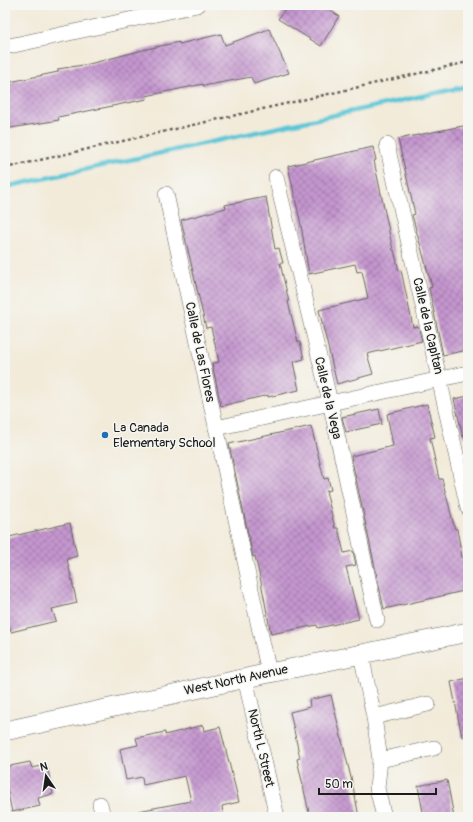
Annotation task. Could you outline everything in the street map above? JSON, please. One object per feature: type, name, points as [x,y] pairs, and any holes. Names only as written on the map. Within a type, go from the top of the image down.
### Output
[{"type":"street","points":[[5,47],[197,5]]},
{"type":"street","name":"Calle de la Capltan","points":[[387,145],[468,508]]},
{"type":"street","name":"Calle de la Vega","points":[[276,177],[330,402],[377,620]]},
{"type":"street","name":"Calle de Las Flores","points":[[166,194],[269,673]]},
{"type":"street","points":[[216,428],[439,378],[468,373]]},
{"type":"street","name":"West North Avenue","points":[[5,731],[245,678],[468,632]]},
{"type":"street","points":[[361,654],[374,717],[380,760],[377,788],[384,817]]},
{"type":"street","name":"North L Street","points":[[245,678],[277,817]]},
{"type":"street","points":[[374,717],[428,704]]},
{"type":"street","points":[[380,760],[434,748]]},
{"type":"path","points":[[5,168],[468,62]]},
{"type":"building","points":[[288,5],[321,5],[339,16],[321,46],[278,19]]},
{"type":"building","points":[[269,29],[289,73],[254,84],[251,77],[203,86],[203,84],[146,96],[147,99],[58,117],[59,120],[5,129],[5,83],[58,72],[58,69],[89,64],[147,49],[179,42],[179,44],[221,34],[225,45]]},
{"type":"building","points":[[468,125],[468,350],[443,355],[429,288],[432,287],[412,215],[415,214],[398,139]]},
{"type":"building","points":[[373,147],[376,160],[374,161],[393,250],[399,271],[401,270],[413,327],[418,326],[422,341],[367,354],[373,374],[337,384],[319,310],[368,298],[362,271],[357,272],[355,264],[309,274],[301,225],[288,166]]},
{"type":"building","points":[[266,197],[275,249],[279,248],[283,263],[280,263],[288,302],[304,359],[293,362],[299,390],[268,397],[268,395],[221,406],[212,363],[219,362],[211,327],[206,328],[181,220],[226,208],[225,205]]},
{"type":"building","points":[[468,396],[468,437],[463,437],[454,399]]},
{"type":"building","points":[[427,404],[435,437],[430,438],[439,479],[442,479],[455,529],[457,529],[468,590],[384,609],[351,456],[393,446],[387,414]]},
{"type":"building","points":[[379,409],[382,424],[346,432],[342,417]]},
{"type":"building","points":[[311,426],[324,479],[328,478],[331,490],[326,491],[335,528],[338,528],[344,553],[353,551],[356,565],[346,567],[359,619],[318,628],[317,625],[271,634],[261,582],[255,556],[253,557],[229,444]]},
{"type":"building","points":[[70,523],[77,556],[67,559],[77,603],[52,609],[56,621],[11,632],[10,627],[5,628],[5,538]]},
{"type":"building","points":[[468,678],[468,736],[462,737],[451,682]]},
{"type":"building","points":[[331,695],[359,817],[310,817],[297,759],[300,758],[290,712],[310,707],[309,700]]},
{"type":"building","points":[[203,725],[204,731],[220,727],[239,802],[222,806],[223,814],[210,817],[138,817],[138,811],[191,801],[185,776],[143,785],[142,777],[126,780],[120,749],[138,745],[136,738],[165,732],[165,735]]},
{"type":"building","points":[[30,762],[32,768],[47,765],[53,794],[38,798],[40,806],[12,812],[5,780],[5,767]]},
{"type":"building","points":[[447,780],[454,817],[424,817],[418,786]]},
{"type":"waterway","points":[[5,187],[468,86]]},
{"type":"place","name":"La Canada Elementary School","points":[[105,435]]}]
